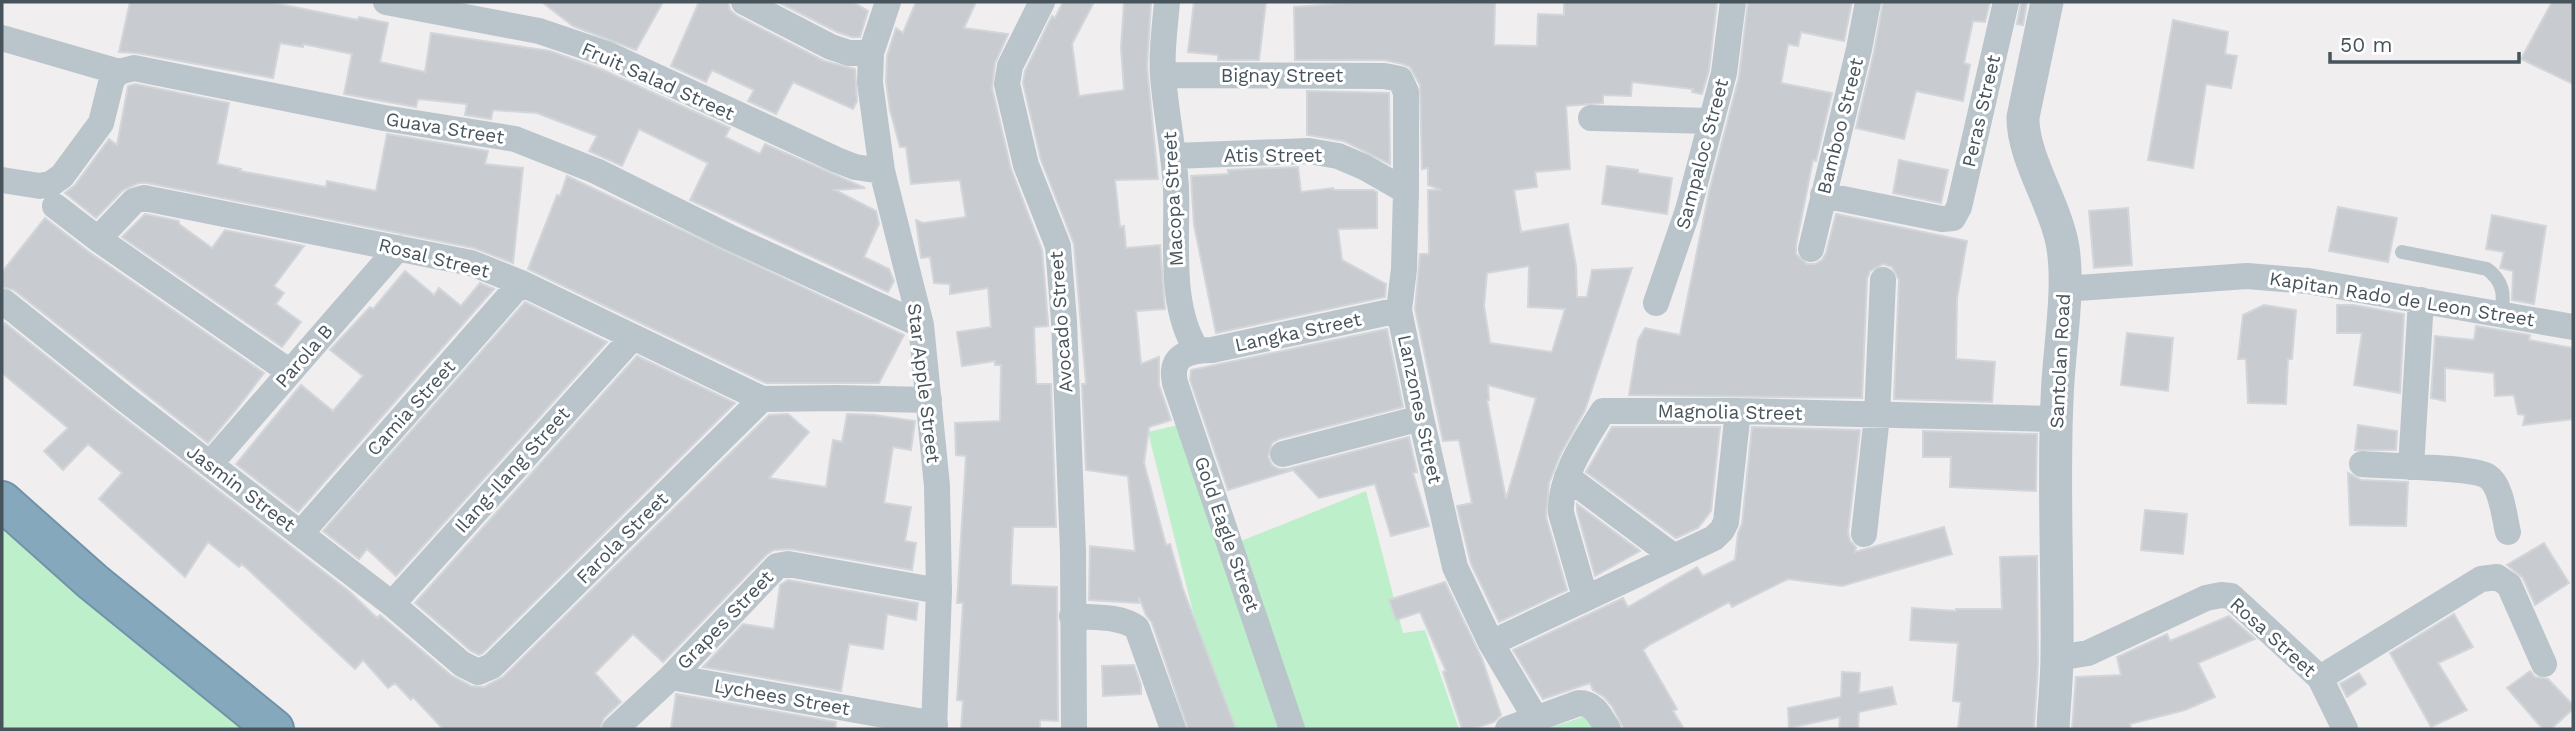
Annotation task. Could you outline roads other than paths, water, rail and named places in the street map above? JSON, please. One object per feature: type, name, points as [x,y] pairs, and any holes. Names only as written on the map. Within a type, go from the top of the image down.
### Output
[{"type":"highway","points":[[2,500],[93,582],[274,729]]},
{"type":"street","name":"Fruit Salad Street","points":[[386,2],[416,5],[539,31],[595,50],[836,160],[855,167],[882,171]]},
{"type":"street","points":[[744,2],[831,47],[849,53],[871,53]]},
{"type":"street","name":"Avocado Street","points":[[1042,2],[1010,66],[1007,84],[1026,165],[1058,246],[1064,321],[1073,551],[1074,729]]},
{"type":"street","name":"Macopa Street","points":[[1167,2],[1163,75],[1176,188],[1177,284],[1189,339],[1197,350]]},
{"type":"street","name":"Sampaloc Street","points":[[1656,303],[1688,210],[1724,73],[1733,2]]},
{"type":"street","name":"Bamboo Street","points":[[1811,249],[1868,2]]},
{"type":"street","name":"Peras Street","points":[[1823,195],[1942,219],[1954,218],[1959,208],[2006,2]]},
{"type":"street","name":"Santolan Road","points":[[2047,2],[2023,117],[2023,135],[2063,247],[2064,289],[2056,419],[2057,658],[2053,729]]},
{"type":"street","name":"Star Apple Street","points":[[881,4],[871,53],[873,116],[882,171],[921,324],[937,486],[939,591],[935,727]]},
{"type":"street","name":"Guava Street","points":[[2,37],[119,72],[134,68],[384,118],[515,139],[596,172],[729,237],[921,324]]},
{"type":"street","points":[[2,180],[40,186],[62,176],[102,123],[112,79],[119,72]]},
{"type":"street","name":"Bignay Street","points":[[1163,75],[1384,76],[1400,79]]},
{"type":"street","name":"Lanzones Street","points":[[1400,79],[1406,92],[1406,191],[1404,270],[1399,310],[1421,418],[1455,567],[1491,643],[1536,719]]},
{"type":"street","points":[[1591,118],[1711,121]]},
{"type":"street","name":"Atis Street","points":[[1172,156],[1309,151],[1338,156],[1364,167],[1406,191]]},
{"type":"street","name":"Rosal Street","points":[[98,239],[134,201],[144,198],[471,263],[521,284],[762,399]]},
{"type":"street","points":[[55,206],[98,239],[290,372]]},
{"type":"street","name":"Parola B","points":[[210,464],[398,248]]},
{"type":"street","name":"Kapitan Rado de Leon Street","points":[[2064,289],[2247,276],[2308,281],[2573,327]]},
{"type":"street","points":[[1864,534],[1877,416],[1883,280]]},
{"type":"street","name":"Camia Street","points":[[300,533],[521,284]]},
{"type":"street","points":[[2412,467],[2421,300]]},
{"type":"street","name":"Jasmin Street","points":[[4,302],[392,604],[461,664],[478,672]]},
{"type":"street","name":"Langka Street","points":[[1197,350],[1212,350],[1399,310]]},
{"type":"street","name":"Ilang-Ilang Street","points":[[392,604],[633,337]]},
{"type":"street","name":"Gold Eagle Street","points":[[1197,350],[1177,360],[1173,366],[1175,383],[1293,729]]},
{"type":"street","points":[[762,399],[929,400]]},
{"type":"street","name":"Farola Street","points":[[478,672],[492,666],[762,399]]},
{"type":"street","name":"Magnolia Street","points":[[1585,597],[1560,499],[1567,477],[1603,411],[1738,411],[2056,419]]},
{"type":"street","points":[[1491,643],[1714,538],[1726,522],[1738,411]]},
{"type":"street","points":[[1283,454],[1421,418]]},
{"type":"street","points":[[2362,464],[2466,471],[2488,477],[2497,487],[2508,532]]},
{"type":"street","points":[[1567,477],[1673,556]]},
{"type":"street","name":"Grapes Street","points":[[615,729],[671,677],[778,566],[788,564],[939,591]]},
{"type":"street","points":[[2320,678],[2481,579],[2497,577],[2509,585],[2544,664]]},
{"type":"street","name":"Rosa Street","points":[[2057,658],[2088,653],[2206,598],[2231,596],[2320,678],[2345,729]]},
{"type":"street","points":[[1072,616],[1119,620],[1136,628],[1172,729]]},
{"type":"street","name":"Lychees Street","points":[[671,677],[935,727]]},
{"type":"street","points":[[1508,729],[1588,703],[1608,729]]},
{"type":"lane","points":[[2402,253],[2487,269],[2498,277],[2502,287],[2504,300],[2501,313]]}]
